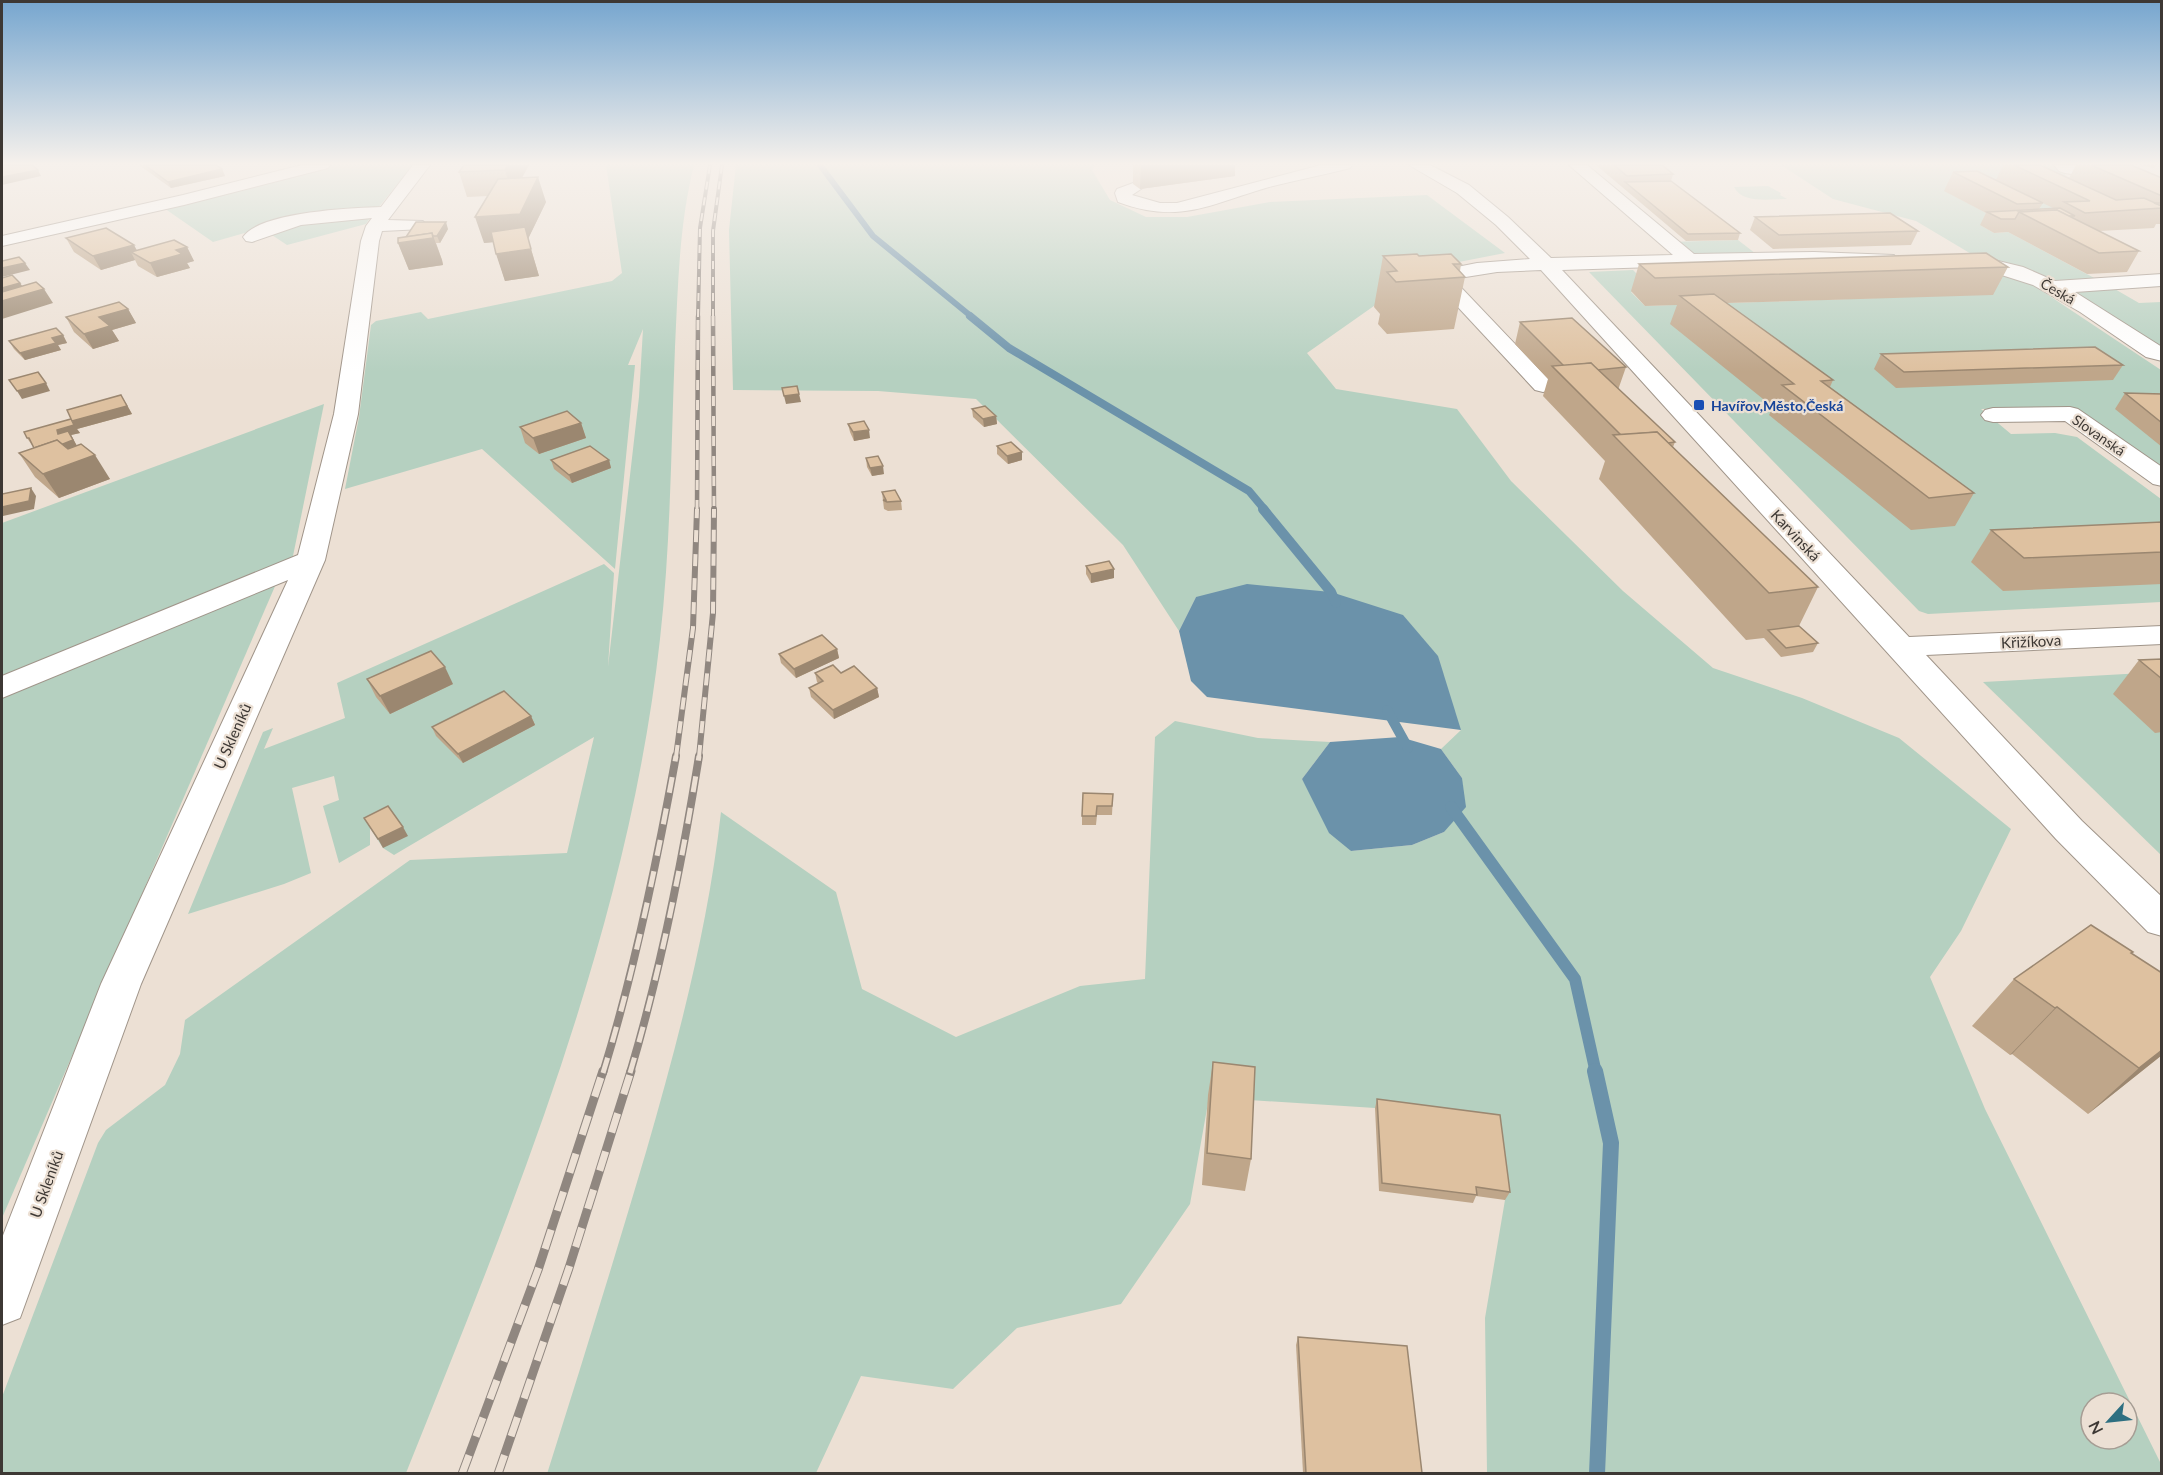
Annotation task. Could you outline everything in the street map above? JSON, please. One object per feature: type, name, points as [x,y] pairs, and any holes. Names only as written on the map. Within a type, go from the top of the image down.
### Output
[{"type":"street","points":[[2,241],[34,234]]},
{"type":"street","points":[[252,237],[257,234]]},
{"type":"street","name":"U Skleníků","points":[[2,1300],[121,984],[311,560],[346,414],[366,256],[374,234]]},
{"type":"street","name":"Karvinská","points":[[1515,234],[1547,264],[2069,830],[2162,921]]},
{"type":"street","points":[[1659,234],[1689,259]]},
{"type":"street","points":[[1543,385],[1439,276],[1464,270],[1547,264],[1689,259],[1846,257],[1903,260]]},
{"type":"street","name":"Česká","points":[[1948,261],[1982,262],[2016,271],[2055,287],[2162,355]]},
{"type":"street","points":[[2055,287],[2160,280]]},
{"type":"street","name":"Slovanská","points":[[1993,415],[2070,414],[2162,479]]},
{"type":"street","points":[[2,688],[311,560]]},
{"type":"street","name":"Křižíkova","points":[[1900,647],[2162,635]]},
{"type":"green space","points":[[201,234],[242,234],[213,242]]},
{"type":"green space","points":[[270,234],[329,234],[287,245]]},
{"type":"green space","points":[[616,234],[682,234],[664,603],[644,747],[622,854],[594,959],[562,1064],[487,1270],[406,1473],[2,1473],[2,1397],[98,1143],[106,1130],[165,1085],[180,1054],[185,1020],[410,860],[567,853],[594,737],[394,855],[383,848],[370,828],[370,845],[339,863],[323,806],[339,800],[334,776],[292,788],[311,873],[284,884],[188,914],[263,732],[273,728],[264,749],[345,718],[337,683],[604,564],[614,573],[608,667],[639,397],[643,329],[628,365],[635,365],[615,569],[482,449],[345,489],[359,417],[371,325],[376,321],[421,312],[428,319],[612,281],[622,273]]},
{"type":"green space","points":[[729,234],[1479,234],[1505,253],[1428,268],[1307,353],[1336,389],[1457,409],[1511,481],[1623,591],[1713,668],[1802,698],[1899,738],[2011,829],[1961,931],[1930,977],[1985,1109],[2125,1391],[2079,1391],[2079,1451],[2139,1451],[2139,1420],[2162,1466],[2161,1474],[1487,1473],[1485,1318],[1505,1200],[1375,1108],[1249,1100],[1208,1103],[1190,1204],[1121,1304],[1017,1328],[953,1389],[861,1376],[816,1473],[547,1474],[622,1233],[669,1068],[700,941],[721,812],[836,892],[862,989],[956,1037],[1080,986],[1145,979],[1155,737],[1175,721],[1258,738],[1330,742],[1302,779],[1351,851],[1412,845],[1444,832],[1462,778],[1441,749],[1461,730],[1196,597],[1179,631],[1123,545],[976,399],[878,391],[733,390]]},
{"type":"green space","points":[[1938,234],[2011,234],[2098,280],[2061,282],[2021,267],[1978,258]]},
{"type":"green space","points":[[1738,240],[1760,257],[1690,257],[1669,242]]},
{"type":"green space","points":[[1969,265],[2030,283],[2161,370],[2161,474],[2066,407],[1981,409],[2011,434],[2055,433],[2077,437],[2161,499],[2161,602],[1928,614],[1919,611],[1589,272],[1633,270],[1654,291],[1631,292],[1645,306],[1991,294]]},
{"type":"green space","points":[[2113,288],[2139,303],[2161,302],[2161,352],[2074,293]]},
{"type":"green space","points":[[324,404],[293,556],[275,566],[2,684],[2,523]]},
{"type":"green space","points":[[279,577],[2,1218],[2,695]]},
{"type":"green space","points":[[2161,672],[2161,855],[1983,682]]},
{"type":"water","points":[[1247,584],[1331,592],[1403,615],[1438,656],[1461,730],[1207,697],[1191,681],[1179,631],[1196,597]]},
{"type":"water","points":[[1400,737],[1441,749],[1462,778],[1466,807],[1444,832],[1412,845],[1351,851],[1329,833],[1302,779],[1330,742]]},
{"type":"building","points":[[83,234],[116,234],[134,245],[93,256],[66,238]]},
{"type":"building","points":[[408,234],[427,234],[406,237]]},
{"type":"building","points":[[432,234],[433,238],[398,243],[398,238]]},
{"type":"building","points":[[491,234],[527,234],[531,249],[496,254]]},
{"type":"building","points":[[1777,234],[1820,234],[1779,235]]},
{"type":"building","points":[[2062,234],[2105,234],[2139,251],[2099,253]]},
{"type":"building","points":[[174,240],[187,247],[176,250],[182,254],[150,263],[131,252]]},
{"type":"building","points":[[1986,253],[2008,267],[1655,278],[1639,264]]},
{"type":"building","points":[[1417,254],[1419,256],[1451,254],[1461,264],[1453,264],[1465,277],[1396,282],[1387,272],[1397,271],[1383,256]]},
{"type":"building","points":[[19,257],[25,263],[2,268],[2,261]]},
{"type":"building","points":[[12,275],[20,283],[2,288],[2,278]]},
{"type":"building","points":[[36,282],[44,289],[2,301],[2,292]]},
{"type":"building","points":[[1714,294],[1833,380],[1821,381],[1974,493],[1929,498],[1782,385],[1794,384],[1680,296]]},
{"type":"building","points":[[119,302],[128,309],[99,317],[110,326],[84,334],[66,317]]},
{"type":"building","points":[[1572,318],[1626,367],[1597,370],[1591,363],[1564,366],[1520,322]]},
{"type":"building","points":[[56,328],[63,335],[52,338],[56,343],[20,353],[9,341]]},
{"type":"building","points":[[2095,347],[2123,365],[1904,372],[1881,354]]},
{"type":"building","points":[[1591,363],[1675,442],[1668,443],[1657,432],[1621,435],[1552,366]]},
{"type":"building","points":[[38,372],[46,383],[17,391],[9,380]]},
{"type":"building","points":[[797,386],[799,394],[784,396],[782,388]]},
{"type":"building","points":[[2125,393],[2162,394],[2162,423]]},
{"type":"building","points":[[121,395],[127,406],[72,421],[67,410]]},
{"type":"building","points":[[985,406],[996,416],[983,419],[972,409]]},
{"type":"building","points":[[567,411],[581,423],[533,438],[520,427]]},
{"type":"building","points":[[71,419],[74,425],[57,430],[58,434],[68,431],[73,440],[63,444],[57,440],[34,448],[24,432]]},
{"type":"building","points":[[864,421],[869,430],[853,432],[848,424]]},
{"type":"building","points":[[1657,432],[1818,587],[1769,593],[1613,435]]},
{"type":"building","points":[[57,440],[68,449],[81,444],[95,455],[43,474],[19,453]]},
{"type":"building","points":[[1011,442],[1022,452],[1007,456],[997,446]]},
{"type":"building","points":[[590,446],[609,460],[569,475],[551,460]]},
{"type":"building","points":[[878,456],[883,466],[870,468],[866,458]]},
{"type":"building","points":[[31,488],[29,501],[2,507],[2,494]]},
{"type":"building","points":[[895,490],[901,501],[883,500],[886,500],[882,492]]},
{"type":"building","points":[[2162,522],[2162,552],[2024,558],[1991,530]]},
{"type":"building","points":[[1109,561],[1114,569],[1091,574],[1086,566]]},
{"type":"building","points":[[1799,626],[1818,643],[1786,648],[1768,630]]},
{"type":"building","points":[[822,635],[837,649],[794,669],[779,654]]},
{"type":"building","points":[[431,651],[445,667],[380,696],[367,679]]},
{"type":"building","points":[[2162,659],[2162,679],[2139,660]]},
{"type":"building","points":[[833,665],[841,673],[854,666],[877,688],[833,710],[809,688],[823,681],[815,673]]},
{"type":"building","points":[[504,691],[531,716],[458,754],[432,727]]},
{"type":"building","points":[[1083,793],[1113,794],[1112,806],[1097,806],[1096,816],[1082,816]]},
{"type":"building","points":[[388,806],[403,827],[378,839],[364,818]]},
{"type":"building","points":[[2091,925],[2162,973],[2162,1050],[2139,1068],[2057,1007],[2055,1008],[2014,979]]},
{"type":"building","points":[[1213,1062],[1255,1067],[1251,1159],[1207,1153]]},
{"type":"building","points":[[1377,1099],[1500,1115],[1510,1192],[1476,1187],[1477,1195],[1382,1183]]},
{"type":"building","points":[[1298,1337],[1407,1346],[1422,1473],[1306,1473]]},
{"type":"waterway","points":[[871,234],[972,317]]},
{"type":"waterway","points":[[970,316],[1009,348],[1249,491],[1265,510]]},
{"type":"waterway","points":[[1263,509],[1331,592],[1336,603]]},
{"type":"waterway","points":[[1387,710],[1408,748]]},
{"type":"waterway","points":[[1451,807],[1575,979],[1596,1073]]},
{"type":"waterway","points":[[1595,1071],[1611,1143],[1597,1474]]},
{"type":"railway","points":[[698,317],[700,234]]},
{"type":"railway","points":[[713,234],[713,316]]},
{"type":"railway","points":[[697,510],[698,316]]},
{"type":"railway","points":[[713,316],[714,509]]},
{"type":"railway","points":[[676,757],[693,628],[697,509]]},
{"type":"railway","points":[[699,757],[713,613],[714,509]]},
{"type":"railway","points":[[603,1073],[644,915],[676,756]]},
{"type":"railway","points":[[630,1073],[670,916],[699,756]]},
{"type":"railway","points":[[462,1474],[538,1270],[603,1071]]},
{"type":"railway","points":[[498,1474],[569,1268],[631,1071]]},
{"type":"place","name":"Havířov,Město,Česká","points":[[1699,405]]}]
